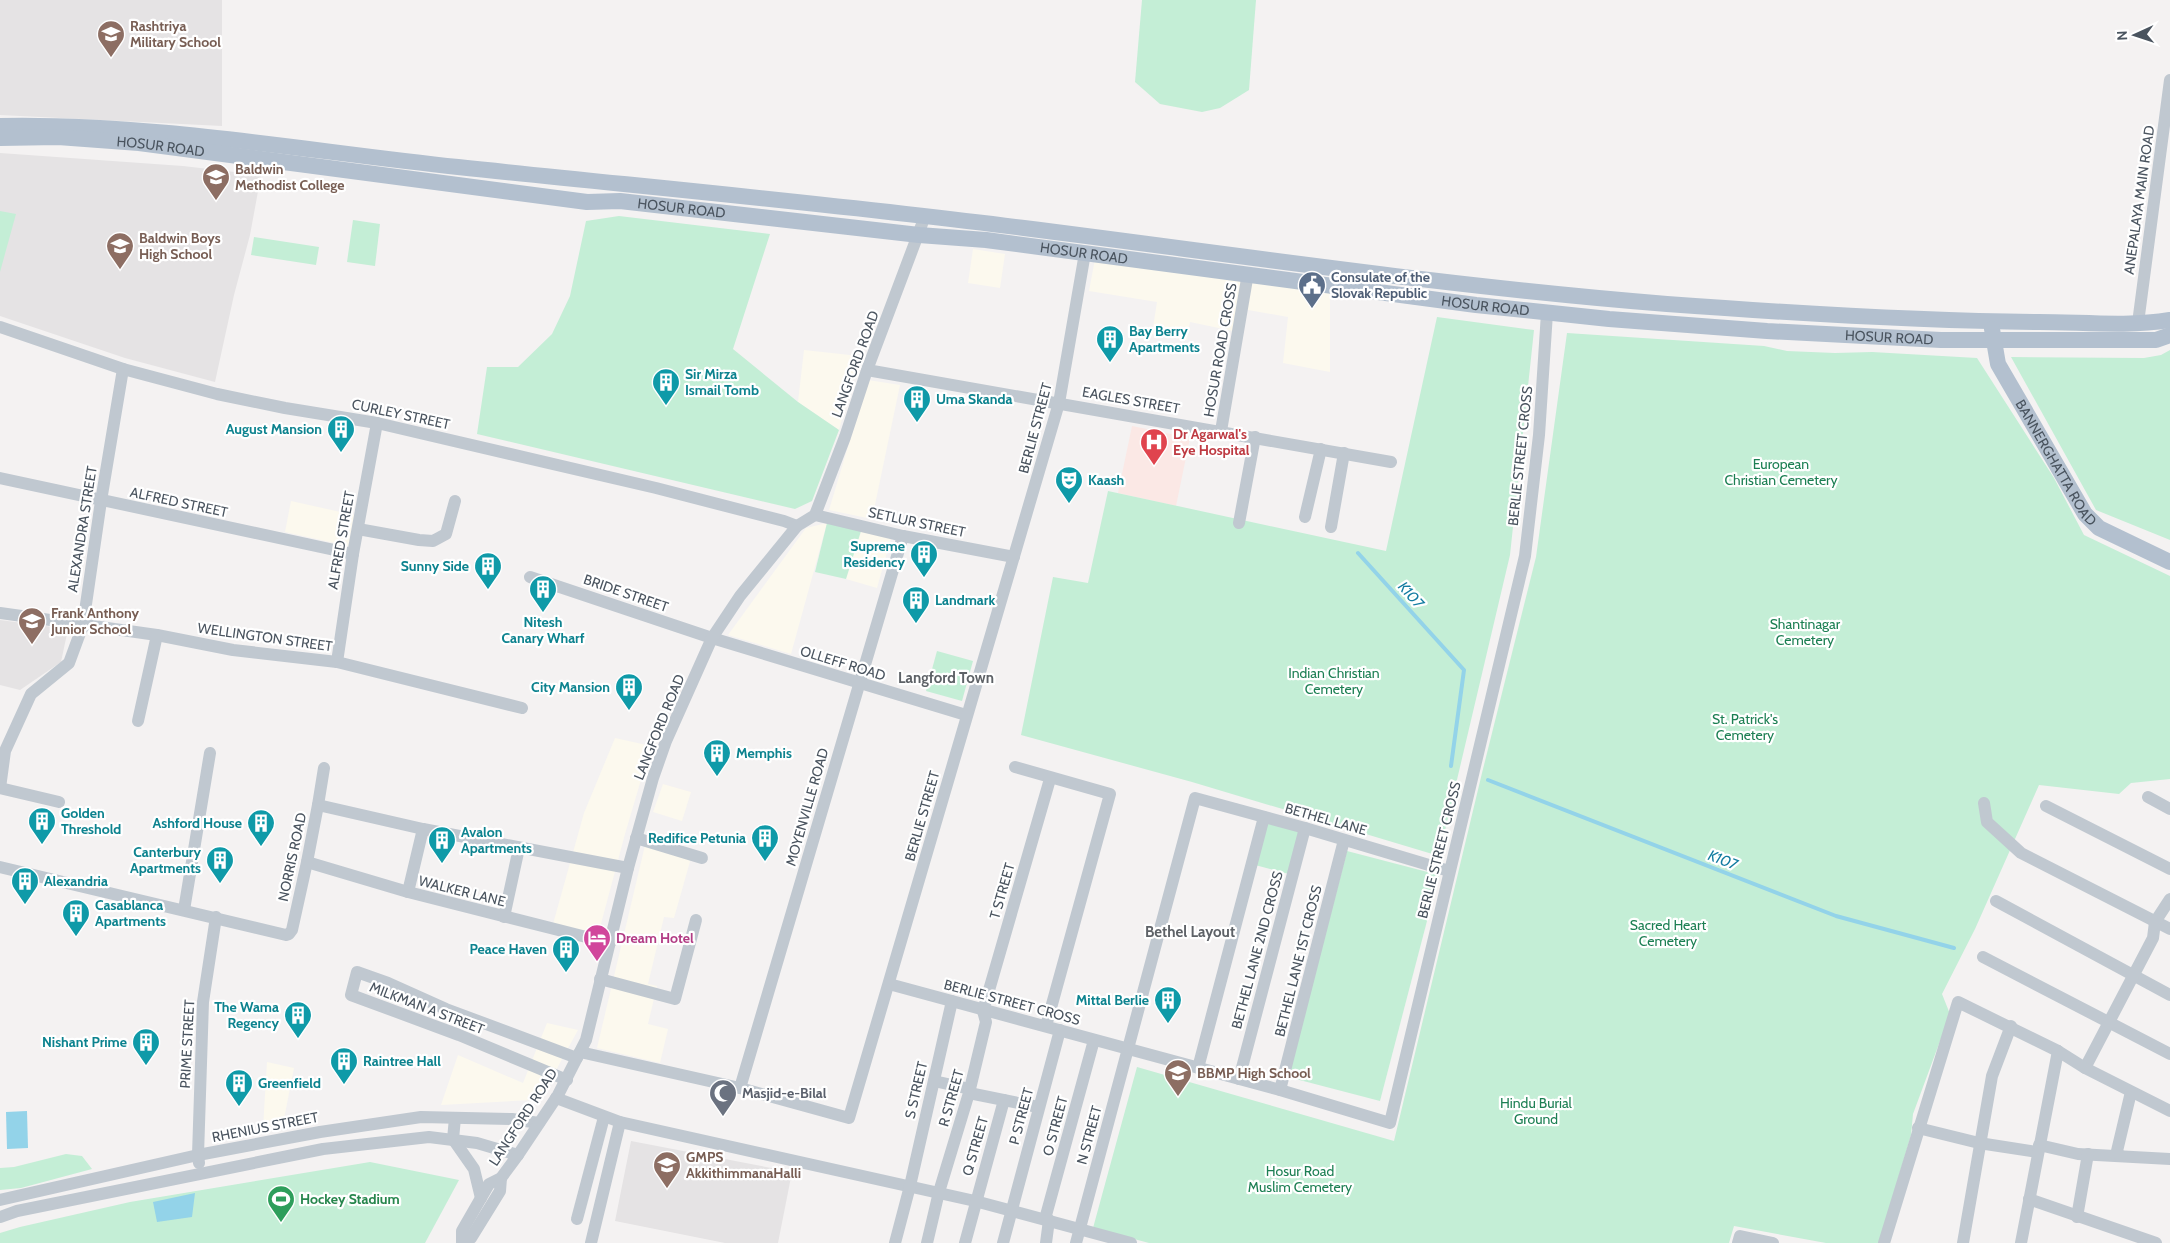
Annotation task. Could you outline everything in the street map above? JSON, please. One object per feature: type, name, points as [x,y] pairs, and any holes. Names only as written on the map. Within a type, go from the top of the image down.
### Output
[{"type":"main road","name":"HOSUR ROAD","points":[[0,126],[59,124],[136,129],[453,166],[925,216],[1391,275],[1586,297],[1805,313],[1992,321],[2138,323],[2170,320]]},
{"type":"main road","name":"HOSUR ROAD","points":[[0,138],[58,137],[139,143],[587,202],[620,201],[919,235],[986,240],[1547,313],[1766,331],[1941,340],[1992,338],[2156,340],[2170,335]]},
{"type":"main road","name":"BANNERGHATTA ROAD","points":[[1992,321],[1992,338],[1998,364],[2085,514],[2098,528],[2170,562]]},
{"type":"street","name":"ANEPALAYA MAIN ROAD","points":[[2138,323],[2167,133],[2170,80]]},
{"type":"street","name":"LANGFORD ROAD","points":[[462,1242],[462,1231],[480,1198],[489,1184],[501,1178],[518,1155],[567,1080],[586,1040],[636,838],[666,741],[712,638],[740,596],[797,526],[815,515],[925,216]]},
{"type":"street","name":"BERLIE STREET","points":[[578,1055],[740,1088],[849,1118],[1059,403],[1085,254]]},
{"type":"street","name":"HOSUR ROAD CROSS","points":[[1221,431],[1248,273]]},
{"type":"street","name":"BERLIE STREET CROSS","points":[[889,984],[1280,1090],[1390,1123],[1525,556],[1538,436],[1547,313]]},
{"type":"street","name":"CURLEY STREET","points":[[0,326],[123,369],[225,396],[377,423],[656,488],[797,526]]},
{"type":"street","name":"ALEXANDRA STREET","points":[[0,788],[3,750],[31,694],[69,663],[83,625],[123,369]]},
{"type":"street","name":"EAGLES STREET","points":[[867,370],[1390,462]]},
{"type":"street","name":"ALFRED STREET","points":[[337,662],[353,554],[377,423]]},
{"type":"street","points":[[1239,523],[1255,437]]},
{"type":"street","points":[[1305,517],[1322,449]]},
{"type":"street","points":[[1330,527],[1344,453]]},
{"type":"street","name":"ALFRED STREET","points":[[0,478],[353,554]]},
{"type":"street","points":[[358,529],[407,539],[433,540],[446,534],[455,501]]},
{"type":"street","name":"SETLUR STREET","points":[[815,515],[903,536],[1014,557]]},
{"type":"street","name":"MOYENVILLE ROAD","points":[[740,1088],[903,536]]},
{"type":"street","name":"BRIDE STREET","points":[[530,577],[712,638]]},
{"type":"street","name":"WELLINGTON STREET","points":[[0,613],[156,635],[233,650],[337,662],[522,708]]},
{"type":"street","points":[[138,721],[156,635]]},
{"type":"street","name":"OLLEFF ROAD","points":[[712,638],[966,715]]},
{"type":"street","points":[[184,910],[210,753]]},
{"type":"street","points":[[1015,767],[1050,779],[1110,794],[1046,1026]]},
{"type":"street","points":[[318,805],[324,768]]},
{"type":"street","name":"T STREET","points":[[983,1011],[1050,779]]},
{"type":"street","points":[[0,788],[59,802]]},
{"type":"street","points":[[2148,797],[2170,809]]},
{"type":"street","name":"BETHEL LANE","points":[[1127,1049],[1195,798],[1305,828],[1449,871]]},
{"type":"street","points":[[1984,803],[1987,822],[2021,853],[2170,929]]},
{"type":"street","name":"NORRIS ROAD","points":[[0,867],[282,934],[289,934],[307,862],[318,805],[422,829],[628,868]]},
{"type":"street","points":[[2046,806],[2170,869]]},
{"type":"street","points":[[1198,1068],[1264,817]]},
{"type":"street","name":"BETHEL LANE 2ND CROSS","points":[[1239,1079],[1305,828]]},
{"type":"street","points":[[408,892],[422,829]]},
{"type":"street","points":[[636,838],[702,858]]},
{"type":"street","name":"BETHEL LANE 1ST CROSS","points":[[1280,1090],[1344,840]]},
{"type":"street","points":[[504,917],[519,848]]},
{"type":"street","name":"WALKER LANE","points":[[307,862],[408,892],[610,943]]},
{"type":"street","points":[[2085,1068],[2153,938],[2156,922],[2170,899]]},
{"type":"street","points":[[1996,901],[2170,995]]},
{"type":"street","name":"PRIME STREET","points":[[201,1173],[198,1155],[204,1002],[216,917]]},
{"type":"street","points":[[600,979],[676,999],[696,920]]},
{"type":"street","points":[[1983,957],[2170,1054]]},
{"type":"street","name":"MILKMAN A STREET","points":[[567,1080],[459,1035],[351,996],[357,972],[388,983],[446,1009],[578,1055]]},
{"type":"street","name":"S STREET","points":[[895,1243],[910,1186],[952,1001]]},
{"type":"street","points":[[1884,1243],[1958,1002],[2011,1026],[2085,1068],[2170,1111]]},
{"type":"street","name":"R STREET","points":[[927,1243],[939,1192],[970,1091],[986,1022],[983,1011]]},
{"type":"street","points":[[1963,1243],[1992,1076],[2011,1026]]},
{"type":"street","name":"P STREET","points":[[1003,1243],[1060,1030]]},
{"type":"street","name":"O STREET","points":[[1046,1243],[1047,1220],[1094,1040]]},
{"type":"street","name":"N STREET","points":[[1076,1243],[1127,1049]]},
{"type":"street","points":[[2021,1243],[2058,1051]]},
{"type":"street","points":[[934,1081],[1038,1107]]},
{"type":"street","points":[[2120,1156],[2117,1151],[2131,1092]]},
{"type":"street","points":[[556,1098],[620,1122],[939,1192],[1080,1229],[1105,1239],[1131,1243]]},
{"type":"street","name":"Q STREET","points":[[965,1243],[1004,1100]]},
{"type":"street","points":[[576,1219],[604,1116]]},
{"type":"street","name":"RHENIUS STREET","points":[[0,1200],[198,1155],[320,1132],[421,1117],[512,1119],[539,1123]]},
{"type":"street","points":[[455,1118],[453,1139],[474,1168],[480,1198]]},
{"type":"street","points":[[591,1243],[620,1122]]},
{"type":"street","points":[[1918,1128],[1979,1143],[2088,1154],[2170,1159]]},
{"type":"street","points":[[0,1217],[17,1211],[323,1149],[429,1137],[453,1139],[518,1155]]},
{"type":"street","points":[[2077,1216],[2088,1154]]},
{"type":"street","points":[[462,1242],[471,1238],[500,1191],[501,1178]]},
{"type":"street","points":[[2029,1199],[2156,1243]]},
{"type":"street","points":[[1738,1243],[1740,1236],[1773,1243]]},
{"type":"shaded area","name":"Rashtriya Military School","points":[[0,0],[222,0],[222,126],[0,115]]},
{"type":"shaded area","name":"Baldwin Boys High School","points":[[0,153],[183,166],[261,175],[250,235],[234,295],[215,382],[125,358],[0,316]]},
{"type":"shaded area","points":[[973,249],[1005,254],[1000,288],[968,283]]},
{"type":"shaded area","points":[[1095,259],[1330,292],[1330,372],[1283,363],[1288,317],[1237,308],[1233,331],[1190,322],[1187,340],[1152,334],[1157,302],[1089,291]]},
{"type":"shaded area","points":[[804,350],[859,356],[839,430],[798,402]]},
{"type":"shaded area","points":[[868,380],[900,385],[872,519],[829,510]]},
{"type":"shaded area","name":"Dr Agarwal's Eye Hospital","points":[[1132,426],[1190,438],[1176,506],[1118,493]]},
{"type":"shaded area","points":[[291,501],[354,515],[348,546],[285,532]]},
{"type":"shaded area","points":[[827,523],[791,654],[728,635],[806,528]]},
{"type":"shaded area","points":[[861,531],[891,538],[877,588],[846,579]]},
{"type":"shaded area","name":"Frank Anthony Junior School","points":[[0,620],[68,629],[61,662],[20,690],[0,685]]},
{"type":"shaded area","points":[[615,738],[651,746],[598,935],[553,924],[584,813]]},
{"type":"shaded area","points":[[663,784],[691,792],[682,821],[653,812]]},
{"type":"shaded area","points":[[647,837],[693,851],[674,918],[664,917],[648,984],[657,986],[648,1024],[668,1029],[660,1063],[597,1048]]},
{"type":"shaded area","points":[[547,1023],[578,1030],[544,1092],[532,1100],[441,1105],[458,1055],[523,1083]]},
{"type":"shaded area","points":[[267,1062],[294,1068],[283,1124],[263,1128]]},
{"type":"shaded area","points":[[631,1141],[792,1172],[778,1243],[725,1243],[615,1221]]},
{"type":"green space","points":[[1142,0],[1256,0],[1249,90],[1220,108],[1202,112],[1160,104],[1135,82]]},
{"type":"green space","points":[[0,211],[16,214],[0,272]]},
{"type":"green space","points":[[619,216],[770,234],[733,349],[798,402],[839,430],[812,501],[795,509],[477,434],[487,367],[518,367],[552,334],[570,296],[586,221]]},
{"type":"green space","points":[[353,220],[380,224],[375,266],[347,262]]},
{"type":"green space","points":[[254,237],[319,247],[316,265],[251,255]]},
{"type":"green space","name":"Indian Christian Cemetery","points":[[1437,317],[1534,330],[1510,555],[1439,856],[1192,782],[1021,735],[1053,577],[1088,583],[1108,491],[1386,551]]},
{"type":"green space","name":"Shantinagar Cemetery","points":[[1567,333],[1764,346],[1787,351],[1872,352],[1977,358],[2054,478],[2084,535],[2170,576],[2170,779],[2131,783],[2119,794],[2039,785],[1975,929],[1942,994],[1950,1014],[1913,1114],[1911,1135],[1879,1243],[1826,1243],[1734,1226],[1729,1243],[1149,1243],[1093,1228],[1137,1067],[1394,1141],[1536,557]]},
{"type":"green space","points":[[2170,350],[2170,540],[2096,510],[2011,357],[2144,358],[2161,355]]},
{"type":"green space","points":[[827,523],[861,531],[846,579],[815,572]]},
{"type":"green space","points":[[937,651],[973,661],[962,701],[926,691]]},
{"type":"green space","points":[[1266,821],[1301,830],[1289,874],[1255,865]]},
{"type":"green space","points":[[1347,851],[1439,875],[1380,1101],[1288,1077]]},
{"type":"green space","points":[[66,1154],[82,1156],[92,1169],[21,1188],[0,1190],[0,1168],[14,1167]]},
{"type":"green space","name":"Hockey Stadium","points":[[370,1162],[459,1180],[425,1243],[0,1243],[0,1233],[130,1202]]},
{"type":"water","points":[[27,1111],[28,1148],[7,1149],[6,1112]]},
{"type":"water","points":[[195,1193],[192,1217],[157,1222],[153,1202]]},
{"type":"waterway","name":"K107","points":[[1358,553],[1464,670],[1451,766]]},
{"type":"waterway","name":"K107","points":[[1488,780],[1836,916],[1954,948]]},
{"type":"place","name":"Rashtriya Military School","points":[[111,58]]},
{"type":"place","name":"Baldwin Methodist College","points":[[216,201]]},
{"type":"place","name":"Baldwin Boys High School","points":[[120,270]]},
{"type":"place","name":"Consulate of the Slovak Republic","points":[[1312,309]]},
{"type":"place","name":"Bay Berry Apartments","points":[[1110,363]]},
{"type":"place","name":"Sir Mirza Ismail Tomb","points":[[666,406]]},
{"type":"place","name":"Uma Skanda","points":[[917,423]]},
{"type":"place","name":"August Mansion","points":[[341,453]]},
{"type":"place","name":"Dr Agarwal's Eye Hospital","points":[[1154,466]]},
{"type":"place","name":"Kaash","points":[[1069,504]]},
{"type":"place","name":"Supreme Residency","points":[[924,578]]},
{"type":"place","name":"Sunny Side","points":[[488,590]]},
{"type":"place","name":"Nitesh Canary Wharf","points":[[543,613]]},
{"type":"place","name":"Landmark","points":[[916,624]]},
{"type":"place","name":"Frank Anthony Junior School","points":[[32,645]]},
{"type":"place","name":"City Mansion","points":[[629,711]]},
{"type":"place","name":"Memphis","points":[[717,777]]},
{"type":"place","name":"Golden Threshold","points":[[42,845]]},
{"type":"place","name":"Ashford House","points":[[261,847]]},
{"type":"place","name":"Redifice Petunia","points":[[765,862]]},
{"type":"place","name":"Avalon Apartments","points":[[442,864]]},
{"type":"place","name":"Canterbury Apartments","points":[[220,884]]},
{"type":"place","name":"Alexandria","points":[[25,905]]},
{"type":"place","name":"Casablanca Apartments","points":[[76,937]]},
{"type":"place","name":"Dream Hotel","points":[[597,962]]},
{"type":"place","name":"Peace Haven","points":[[566,973]]},
{"type":"place","name":"Mittal Berlie","points":[[1168,1024]]},
{"type":"place","name":"The Wama Regency","points":[[298,1039]]},
{"type":"place","name":"Nishant Prime","points":[[146,1066]]},
{"type":"place","name":"Raintree Hall","points":[[344,1085]]},
{"type":"place","name":"BBMP High School","points":[[1178,1097]]},
{"type":"place","name":"Greenfield","points":[[239,1107]]},
{"type":"place","name":"Masjid-e-Bilal","points":[[723,1117]]},
{"type":"place","name":"GMPS AkkithimmanaHalli","points":[[667,1189]]},
{"type":"place","name":"Hockey Stadium","points":[[281,1223]]},
{"type":"district","name":"Langford Town","points":[[946,678]]},
{"type":"district","name":"Bethel Layout","points":[[1190,932]]},
{"type":"park label","name":"European Christian Cemetery","points":[[1781,472]]},
{"type":"park label","name":"St. Patrick's Cemetery","points":[[1745,728]]},
{"type":"park label","name":"Sacred Heart Cemetery","points":[[1668,934]]},
{"type":"park label","name":"Hindu Burial Ground","points":[[1536,1112]]},
{"type":"park label","name":"Hosur Road Muslim Cemetery","points":[[1300,1180]]}]
